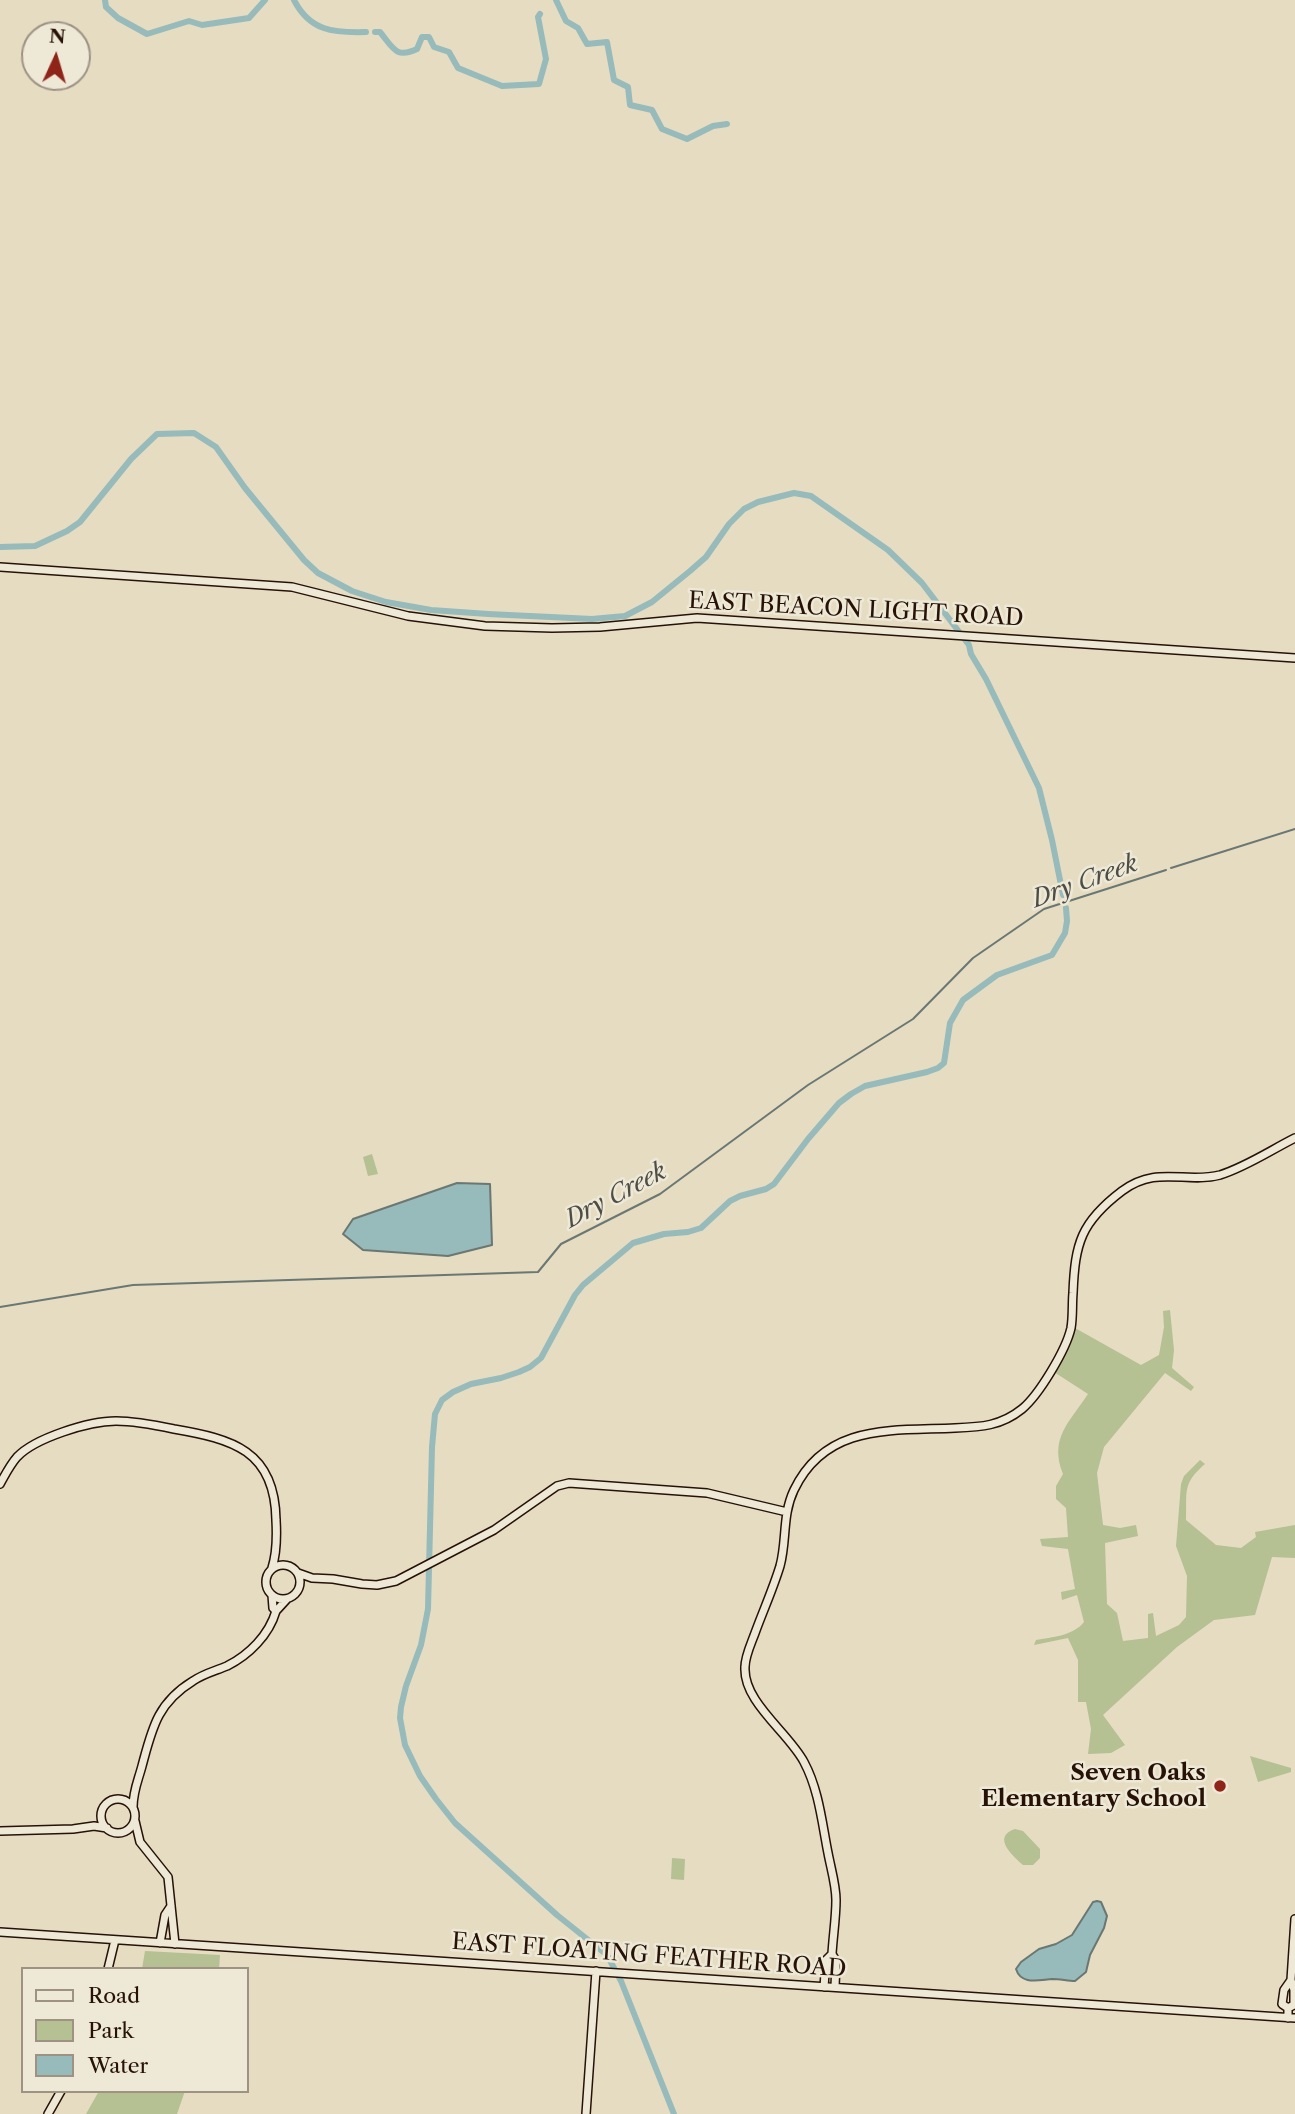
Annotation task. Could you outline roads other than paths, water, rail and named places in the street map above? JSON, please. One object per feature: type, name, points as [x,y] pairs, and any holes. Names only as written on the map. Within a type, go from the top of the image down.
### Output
[{"type":"street","name":"EAST BEACON LIGHT ROAD","points":[[0,567],[292,587],[408,616],[485,626],[587,628],[697,618],[1295,658]]},
{"type":"street","points":[[835,1987],[836,1961],[832,1954],[836,1900],[815,1788],[802,1758],[750,1692],[745,1672],[747,1653],[780,1564],[787,1512],[793,1493],[809,1465],[842,1441],[874,1432],[990,1425],[1009,1420],[1025,1406],[1041,1385],[1068,1339],[1072,1318],[1075,1257],[1080,1238],[1094,1216],[1119,1193],[1138,1182],[1157,1176],[1197,1178],[1220,1175],[1295,1138]]},
{"type":"street","points":[[0,1484],[16,1458],[27,1448],[51,1436],[92,1424],[119,1421],[211,1435],[241,1447],[265,1473],[272,1489],[276,1509],[277,1553],[265,1581],[272,1595],[286,1599]]},
{"type":"street","points":[[277,1553],[298,1573],[312,1578],[377,1585],[396,1581],[494,1531],[557,1486],[569,1483],[707,1493],[787,1512]]},
{"type":"street","points":[[272,1568],[284,1564],[290,1566]]},
{"type":"street","points":[[298,1573],[299,1589]]},
{"type":"street","points":[[175,1944],[168,1877],[140,1842],[133,1807],[134,1788],[148,1740],[164,1707],[177,1693],[191,1681],[234,1662],[251,1649],[286,1599],[312,1578]]},
{"type":"street","points":[[272,1595],[273,1608],[276,1611]]},
{"type":"street","points":[[83,1827],[102,1812],[108,1803],[134,1788]]},
{"type":"street","points":[[118,1799],[133,1807]]},
{"type":"street","points":[[102,1812],[107,1828]]},
{"type":"street","points":[[119,1833],[129,1829],[135,1821]]},
{"type":"street","points":[[0,1831],[94,1826],[107,1828],[140,1842]]},
{"type":"street","points":[[160,1943],[164,1915],[171,1906]]},
{"type":"street","points":[[1291,2018],[1288,2008],[1294,2004],[1291,1980],[1295,1919]]},
{"type":"street","name":"EAST FLOATING FEATHER ROAD","points":[[0,1932],[1291,2018]]},
{"type":"street","points":[[108,1967],[115,1940]]},
{"type":"street","points":[[824,1987],[826,1961],[832,1954]]},
{"type":"street","points":[[586,2114],[598,1972]]},
{"type":"street","points":[[48,2114],[60,2093]]},
{"type":"water","points":[[457,1183],[490,1184],[492,1245],[448,1256],[363,1250],[343,1234],[353,1219]]},
{"type":"water","points":[[1093,1902],[1101,1902],[1107,1916],[1090,1955],[1086,1972],[1075,1981],[1031,1980],[1018,1974],[1016,1969],[1021,1962],[1039,1949],[1072,1935]]},
{"type":"waterway","points":[[105,0],[106,7],[118,18],[147,34],[189,21],[202,25],[249,18],[265,0]]},
{"type":"waterway","points":[[294,0],[315,24],[343,32],[366,32]]},
{"type":"waterway","points":[[556,0],[566,21],[578,28],[587,44],[607,42],[614,80],[628,87],[630,105],[652,110],[662,129],[687,139],[713,126],[727,124]]},
{"type":"waterway","points":[[375,32],[380,32],[392,47],[404,53],[417,49],[422,37],[429,37],[434,47],[449,52],[458,68],[502,86],[539,84],[546,59],[538,17],[540,14]]},
{"type":"waterway","points":[[0,547],[35,546],[67,531],[80,522],[131,459],[157,434],[194,433],[216,447],[245,488],[304,560],[318,573],[352,591],[386,602],[431,610],[592,619],[625,616],[652,602],[706,557],[729,524],[744,509],[758,502],[794,493],[811,496],[888,550],[922,583],[969,645],[971,654],[1039,788],[1063,895]]},
{"type":"waterway","name":"Dry Creek","points":[[1171,868],[1295,829]]},
{"type":"waterway","name":"Dry Creek","points":[[0,1307],[133,1285],[538,1272],[561,1244],[660,1194],[808,1085],[913,1019],[973,958],[1044,909],[1166,870]]},
{"type":"waterway","points":[[674,2114],[621,1981],[607,1955],[557,1915],[455,1823],[420,1776],[405,1745],[400,1718],[401,1707],[421,1645],[428,1609],[435,1414],[442,1400],[453,1392],[471,1384],[519,1372],[541,1358],[575,1295],[583,1285],[633,1243],[664,1234],[701,1228],[730,1201],[774,1184],[808,1139],[839,1103],[851,1094],[865,1086],[938,1068],[944,1063],[950,1023],[963,1000],[997,975],[1052,955],[1065,933],[1066,908]]},
{"type":"place","name":"Seven Oaks Elementary School","points":[[1220,1786]]}]
